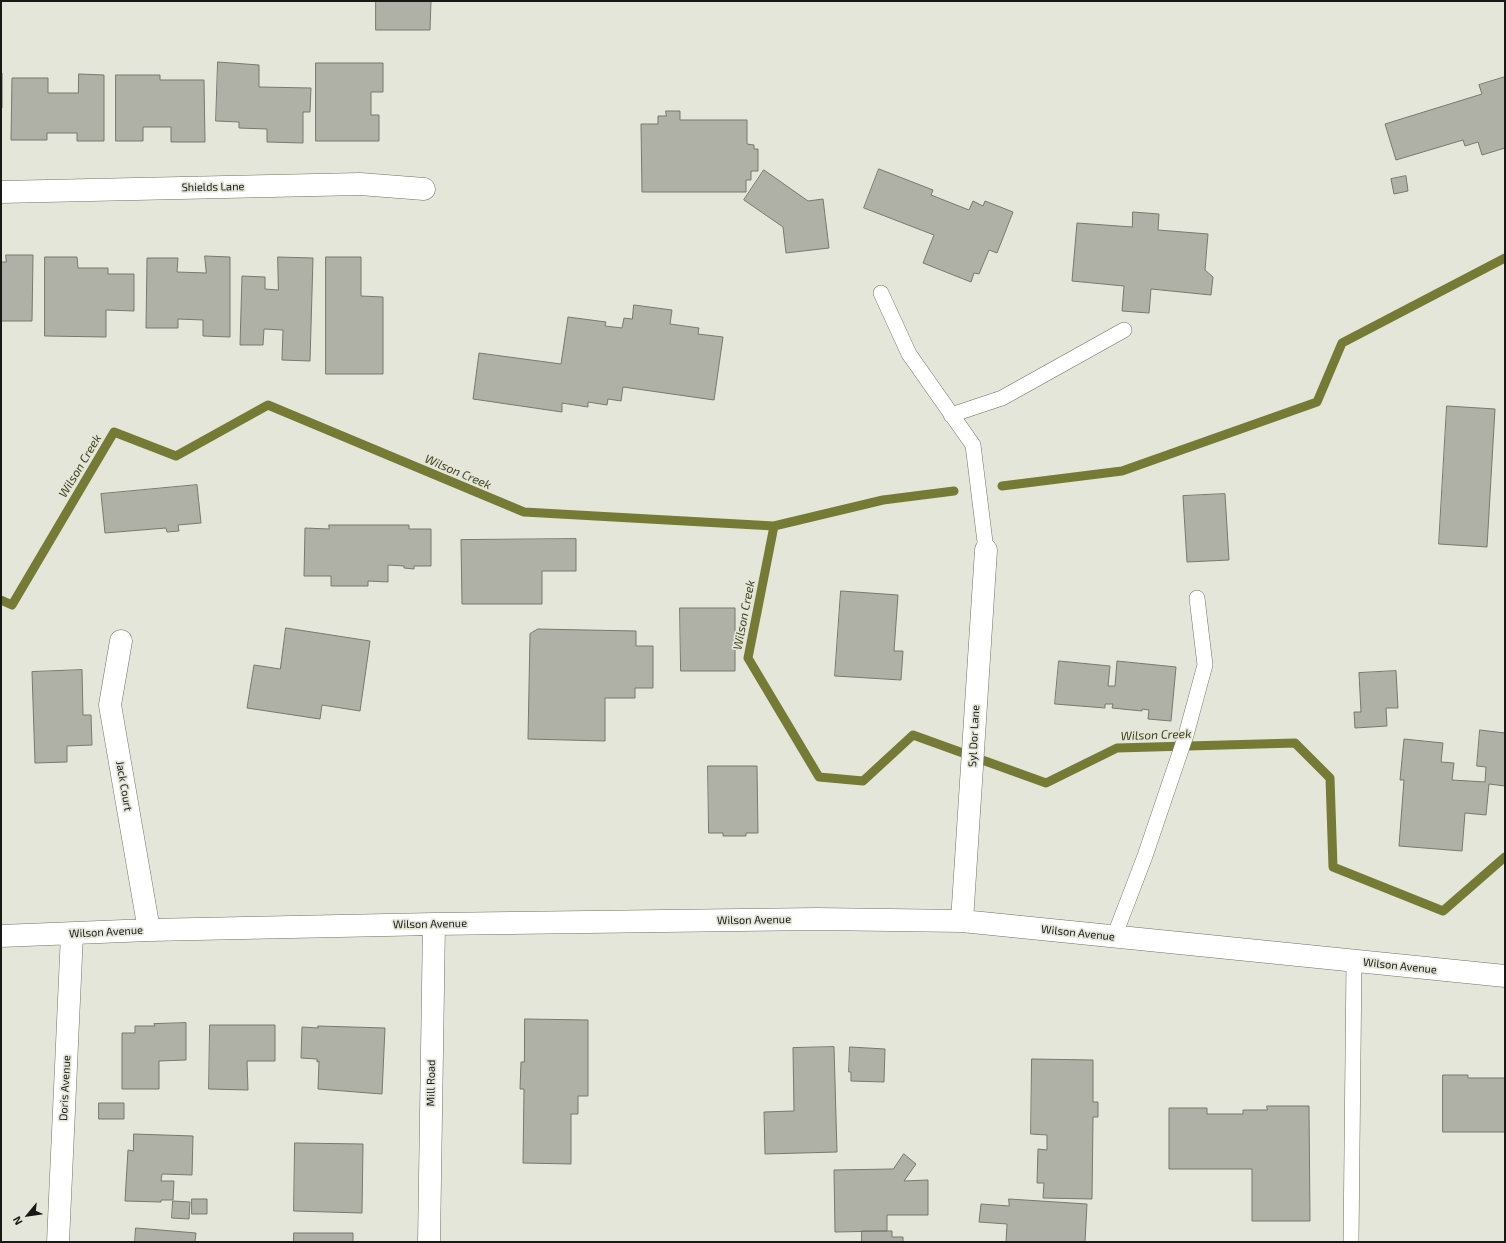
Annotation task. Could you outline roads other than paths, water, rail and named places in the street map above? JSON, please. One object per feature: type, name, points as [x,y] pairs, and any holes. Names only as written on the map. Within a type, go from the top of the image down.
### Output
[{"type":"street","name":"Shields Lane","points":[[1,192],[360,184],[424,189]]},
{"type":"street","name":"Syl Dor Lane","points":[[962,922],[986,550]]},
{"type":"street","name":"Jack Court","points":[[121,641],[110,705],[149,930]]},
{"type":"street","name":"Wilson Avenue","points":[[1,936],[149,930],[434,924],[817,919],[962,922],[1505,976]]},
{"type":"street","name":"Mill Road","points":[[429,1242],[434,924]]},
{"type":"street","name":"Doris Avenue","points":[[58,1242],[72,934]]},
{"type":"lane","points":[[881,293],[909,354],[973,445],[986,550]]},
{"type":"lane","points":[[951,415],[1002,398],[1124,330]]},
{"type":"lane","points":[[1114,937],[1145,856],[1186,735],[1206,665],[1196,598]]},
{"type":"lane","points":[[1351,1242],[1354,961]]},
{"type":"waterway","points":[[1002,486],[1122,471],[1317,402],[1342,343],[1505,258]]},
{"type":"waterway","name":"Wilson Creek","points":[[1,600],[12,605],[114,432],[176,456],[268,405],[524,512],[774,526],[748,658],[819,777],[863,781],[913,735],[1046,783],[1117,748],[1295,743],[1330,778],[1333,867],[1443,911],[1505,857]]},
{"type":"waterway","points":[[774,526],[883,500],[954,491]]}]
